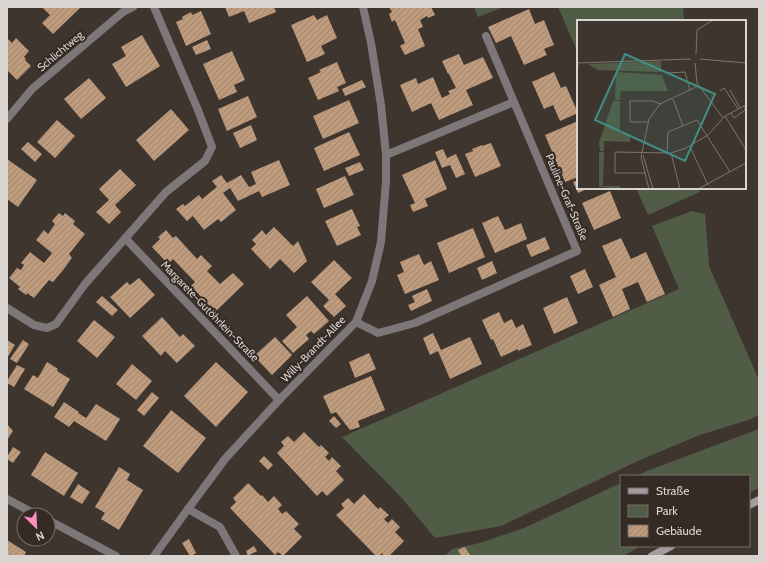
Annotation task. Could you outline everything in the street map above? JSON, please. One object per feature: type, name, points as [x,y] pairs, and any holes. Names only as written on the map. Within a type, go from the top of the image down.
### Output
[{"type":"main road","points":[[750,504],[759,500]]},
{"type":"main road","points":[[652,556],[669,547]]},
{"type":"street","name":"Schlichtweg","points":[[8,115],[32,89],[121,10],[134,7]]},
{"type":"street","points":[[7,308],[34,325],[47,328],[56,324],[85,284],[125,238],[166,192],[205,160],[212,147],[154,7]]},
{"type":"street","name":"Willy-Brandt-Allee","points":[[154,556],[225,459],[279,400],[356,322],[372,281],[381,242],[386,181],[386,155],[381,105],[371,43],[363,7]]},
{"type":"street","points":[[386,155],[514,102],[486,36]]},
{"type":"street","name":"Pauline-Graf-Straße","points":[[356,322],[378,333],[415,323],[578,251],[514,102]]},
{"type":"street","name":"Margarete-Gutöhrlein-Straße","points":[[125,238],[279,400]]},
{"type":"street","points":[[7,499],[22,507]]},
{"type":"street","points":[[188,509],[220,527],[236,556]]},
{"type":"street","points":[[56,524],[116,556]]},
{"type":"green space","points":[[474,7],[504,7],[478,17]]},
{"type":"green space","points":[[558,7],[683,7],[684,20],[577,20],[577,51]]},
{"type":"green space","points":[[636,189],[699,189],[700,192],[648,215]]},
{"type":"green space","points":[[692,211],[705,214],[709,266],[759,380],[759,415],[751,419],[700,435],[640,460],[501,526],[435,538],[400,496],[342,437],[679,289],[652,226]]},
{"type":"green space","points":[[759,429],[759,488],[750,492],[750,475],[638,475]]},
{"type":"green space","points":[[620,483],[620,547],[639,547],[623,556],[445,556],[452,549],[480,543],[524,528]]},
{"type":"building","points":[[42,7],[81,7],[53,34],[42,23],[50,15]]},
{"type":"building","points":[[225,7],[274,7],[276,12],[249,23],[244,11],[229,17]]},
{"type":"building","points":[[389,7],[431,7],[435,15],[428,18],[427,16],[420,20],[423,27],[418,29],[425,46],[405,55],[400,46],[405,43],[395,20],[392,22],[389,14],[392,12]]},
{"type":"building","points":[[529,9],[535,24],[544,20],[554,45],[544,49],[547,55],[524,65],[511,36],[496,43],[488,27]]},
{"type":"building","points":[[201,11],[211,34],[186,46],[176,22],[183,19],[182,17],[191,12],[192,15]]},
{"type":"building","points":[[314,15],[317,20],[327,15],[337,38],[321,46],[325,54],[307,62],[291,25]]},
{"type":"building","points":[[142,35],[160,66],[126,87],[112,64],[126,56],[121,47]]},
{"type":"building","points":[[7,38],[12,43],[16,38],[29,51],[24,57],[31,66],[17,80],[7,70]]},
{"type":"building","points":[[207,40],[211,49],[196,55],[192,47]]},
{"type":"building","points":[[232,51],[245,80],[234,85],[237,92],[219,100],[203,64]]},
{"type":"building","points":[[459,54],[464,65],[483,57],[493,78],[466,90],[473,105],[439,120],[431,103],[412,112],[400,85],[416,78],[418,84],[433,77],[442,98],[450,94],[448,91],[456,88],[442,61]]},
{"type":"building","points":[[337,62],[346,83],[337,87],[339,91],[318,100],[308,78],[321,72],[319,70]]},
{"type":"building","points":[[554,72],[561,88],[566,86],[577,113],[560,121],[553,105],[544,109],[532,82]]},
{"type":"building","points":[[89,78],[106,98],[81,119],[64,99]]},
{"type":"building","points":[[362,80],[366,87],[345,96],[342,89]]},
{"type":"building","points":[[248,96],[257,117],[227,131],[218,109]]},
{"type":"building","points":[[349,100],[359,123],[323,139],[313,116]]},
{"type":"building","points":[[171,109],[189,130],[154,161],[136,140]]},
{"type":"building","points":[[57,120],[75,136],[55,158],[37,142]]},
{"type":"building","points":[[577,121],[577,177],[565,182],[545,135]]},
{"type":"building","points":[[251,125],[257,140],[240,148],[233,133]]},
{"type":"building","points":[[349,132],[360,155],[324,171],[314,148]]},
{"type":"building","points":[[28,142],[42,154],[35,162],[21,149]]},
{"type":"building","points":[[491,143],[501,166],[475,177],[465,154],[473,151],[472,149]]},
{"type":"building","points":[[443,149],[447,158],[456,154],[465,174],[456,178],[450,165],[442,168],[435,152]]},
{"type":"building","points":[[7,159],[37,180],[18,207],[7,199]]},
{"type":"building","points":[[279,160],[290,185],[262,197],[259,191],[238,201],[230,188],[223,193],[236,210],[221,222],[218,219],[204,230],[193,216],[187,221],[176,209],[183,204],[185,206],[199,195],[202,199],[217,187],[212,181],[221,175],[227,183],[241,175],[249,187],[256,184],[251,172]]},
{"type":"building","points":[[435,160],[447,189],[425,199],[428,206],[413,212],[410,205],[415,203],[402,175]]},
{"type":"building","points":[[360,162],[364,170],[349,176],[345,168]]},
{"type":"building","points":[[120,169],[136,185],[115,205],[121,212],[109,224],[96,212],[109,200],[99,189]]},
{"type":"building","points":[[345,176],[354,195],[324,208],[316,189]]},
{"type":"building","points":[[577,180],[577,189],[587,189],[578,193],[573,182]]},
{"type":"building","points":[[610,191],[621,218],[594,230],[582,203]]},
{"type":"building","points":[[352,209],[360,226],[357,227],[361,235],[337,246],[325,221]]},
{"type":"building","points":[[59,213],[63,216],[65,213],[75,221],[73,224],[85,234],[69,254],[72,258],[63,270],[53,282],[49,280],[34,298],[27,293],[26,295],[18,289],[20,287],[9,278],[17,268],[21,270],[24,265],[21,263],[30,252],[44,263],[52,253],[36,240],[44,230],[48,234],[55,224],[52,221]]},
{"type":"building","points":[[498,216],[505,230],[521,223],[527,239],[495,253],[482,223]]},
{"type":"building","points":[[274,227],[293,246],[298,241],[307,261],[294,273],[280,259],[270,269],[251,249],[256,244],[252,240],[262,230],[266,235]]},
{"type":"building","points":[[473,228],[485,257],[449,273],[437,243]]},
{"type":"building","points":[[166,230],[173,238],[176,236],[197,259],[201,255],[212,266],[207,271],[220,284],[233,273],[244,284],[215,312],[191,286],[195,282],[173,259],[168,264],[152,247],[160,239],[158,237]]},
{"type":"building","points":[[545,237],[550,249],[531,257],[526,245]]},
{"type":"building","points":[[621,238],[631,259],[646,252],[665,294],[647,302],[638,282],[622,289],[630,309],[613,317],[599,285],[616,277],[602,246]]},
{"type":"building","points":[[419,254],[424,265],[431,261],[439,280],[405,294],[397,275],[404,272],[400,262]]},
{"type":"building","points":[[334,260],[352,278],[335,294],[346,306],[334,317],[323,306],[329,300],[311,282]]},
{"type":"building","points":[[492,261],[497,273],[482,280],[477,268]]},
{"type":"building","points":[[585,269],[593,287],[578,294],[570,276]]},
{"type":"building","points":[[139,278],[155,295],[130,318],[110,297],[127,282],[130,285]]},
{"type":"building","points":[[427,289],[432,301],[411,311],[408,305],[415,302],[412,296]]},
{"type":"building","points":[[102,296],[118,310],[112,316],[96,302]]},
{"type":"building","points":[[307,296],[329,321],[314,334],[311,331],[306,335],[309,339],[293,353],[282,341],[297,327],[286,315]]},
{"type":"building","points":[[567,297],[578,323],[554,334],[543,308]]},
{"type":"building","points":[[499,312],[504,323],[512,319],[516,328],[523,324],[532,345],[518,351],[518,349],[501,357],[482,320]]},
{"type":"building","points":[[162,317],[180,337],[183,334],[195,346],[177,363],[165,351],[161,356],[142,336]]},
{"type":"building","points":[[94,320],[115,337],[97,358],[77,341]]},
{"type":"building","points":[[433,333],[441,350],[470,337],[482,364],[450,379],[438,351],[430,355],[423,338]]},
{"type":"building","points":[[275,337],[292,355],[272,375],[254,356]]},
{"type":"building","points":[[7,340],[15,345],[7,358]]},
{"type":"building","points":[[23,340],[29,344],[17,363],[10,359]]},
{"type":"building","points":[[369,353],[376,369],[355,378],[349,362]]},
{"type":"building","points":[[47,362],[58,369],[57,371],[70,379],[53,407],[24,389],[33,375],[38,378]]},
{"type":"building","points":[[216,362],[248,392],[216,427],[184,396]]},
{"type":"building","points":[[132,364],[152,381],[136,400],[116,384]]},
{"type":"building","points":[[17,365],[25,369],[14,387],[7,383],[7,381]]},
{"type":"building","points":[[371,376],[385,410],[358,421],[360,427],[350,430],[336,412],[331,414],[323,396]]},
{"type":"building","points":[[152,392],[159,398],[144,416],[137,410]]},
{"type":"building","points":[[64,402],[86,418],[96,404],[120,419],[106,441],[74,421],[69,427],[54,417]]},
{"type":"building","points":[[171,410],[206,438],[178,473],[143,446]]},
{"type":"building","points":[[334,416],[341,424],[336,428],[329,421]]},
{"type":"building","points":[[7,424],[13,431],[7,440]]},
{"type":"building","points":[[304,432],[319,447],[321,445],[329,453],[325,457],[329,461],[332,457],[341,466],[336,471],[344,480],[327,496],[322,491],[317,496],[277,453],[284,446],[281,442],[288,436],[294,442]]},
{"type":"building","points":[[13,447],[21,452],[13,463],[7,459],[7,457]]},
{"type":"building","points":[[45,452],[78,473],[64,496],[31,475]]},
{"type":"building","points":[[264,456],[273,465],[268,470],[259,461]]},
{"type":"building","points":[[119,467],[130,474],[127,480],[143,490],[119,530],[101,519],[105,513],[95,507]]},
{"type":"building","points":[[248,483],[268,502],[274,496],[282,505],[278,509],[282,514],[286,511],[299,524],[294,529],[302,537],[283,556],[278,552],[275,555],[230,508],[236,502],[233,498]]},
{"type":"building","points":[[78,484],[90,492],[82,504],[70,497]]},
{"type":"building","points":[[364,494],[378,509],[380,507],[389,515],[384,519],[388,523],[392,519],[400,527],[395,532],[404,541],[389,556],[384,556],[382,553],[379,556],[376,556],[336,515],[344,508],[341,504],[348,498],[354,504]]},
{"type":"building","points":[[189,539],[196,553],[191,556],[182,543]]},
{"type":"building","points":[[7,540],[26,552],[24,556],[7,556]]},
{"type":"building","points":[[254,546],[257,551],[248,556],[246,551]]},
{"type":"building","points":[[465,547],[471,556],[461,556],[458,550]]}]
